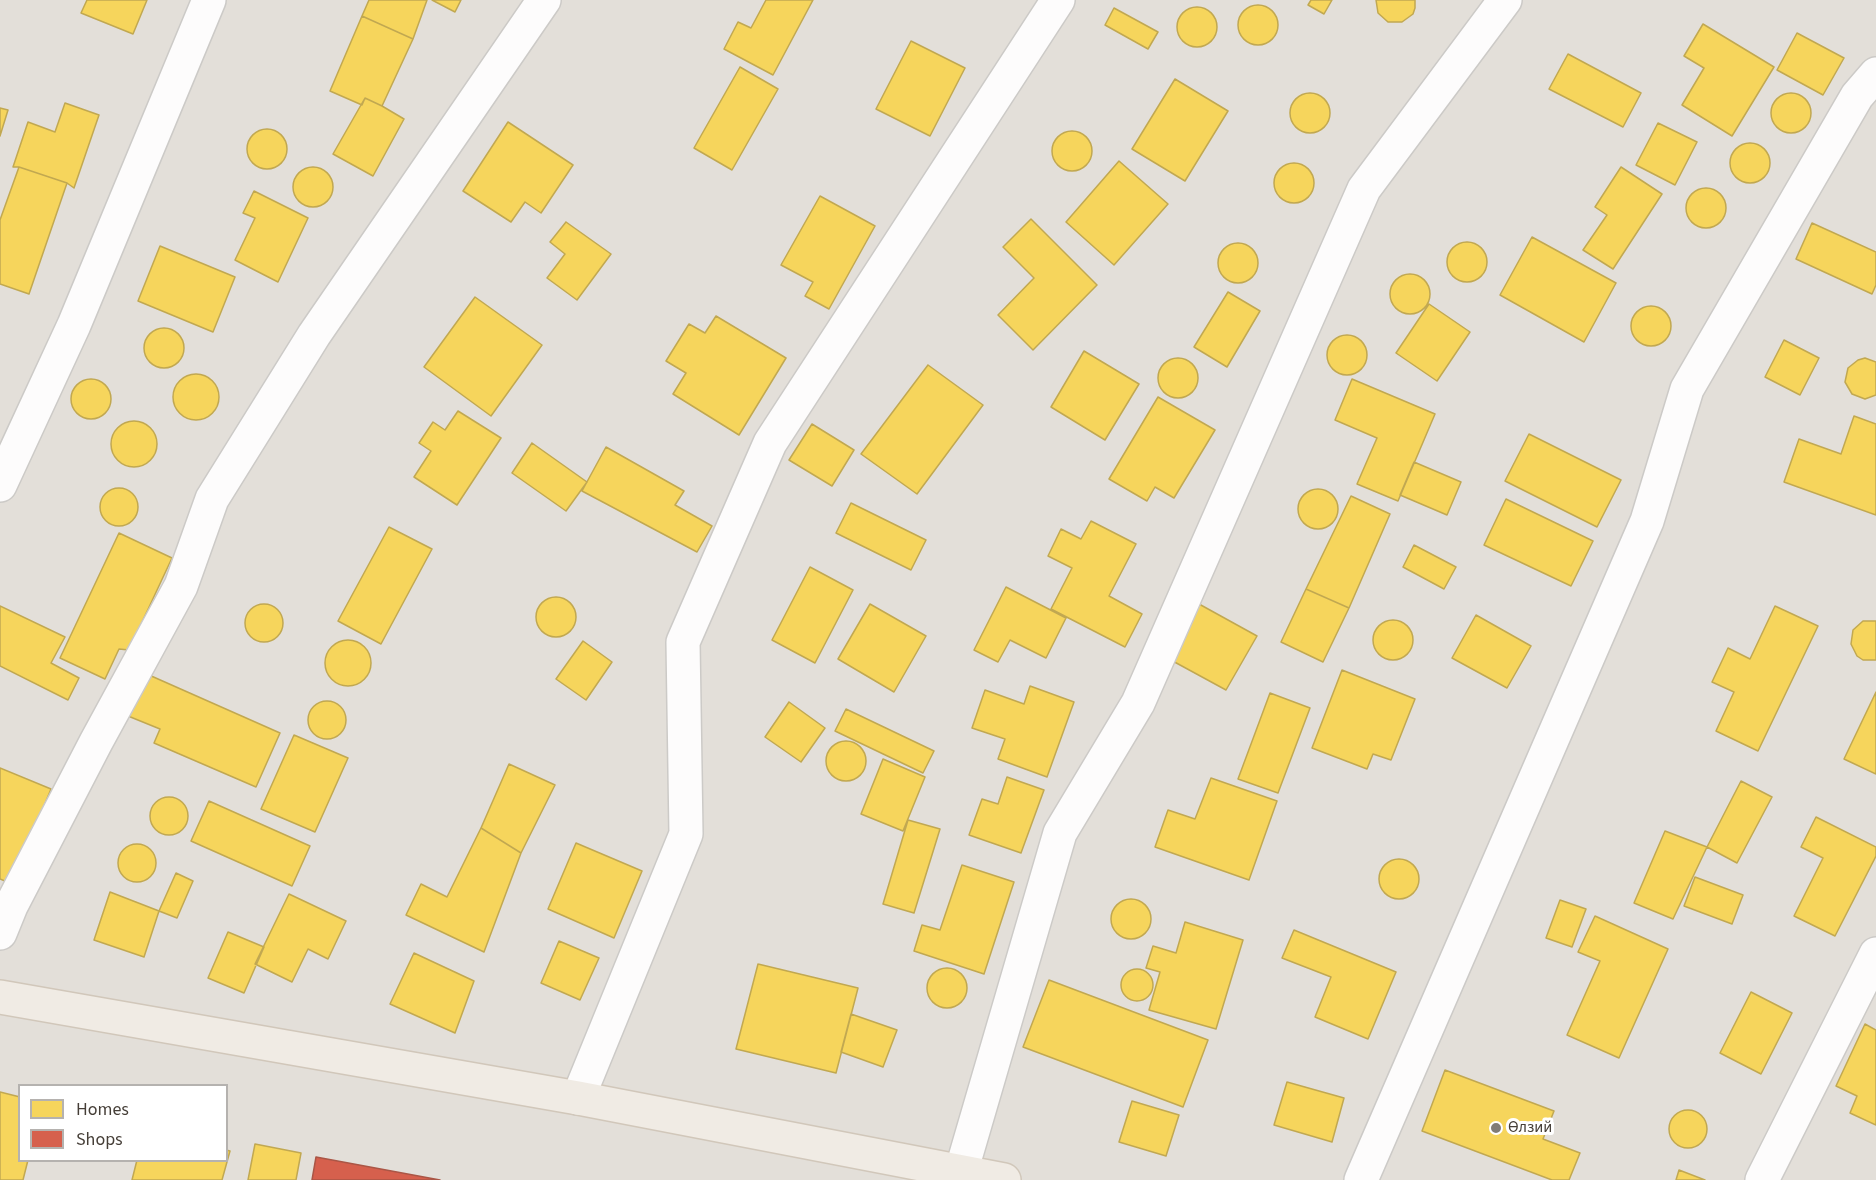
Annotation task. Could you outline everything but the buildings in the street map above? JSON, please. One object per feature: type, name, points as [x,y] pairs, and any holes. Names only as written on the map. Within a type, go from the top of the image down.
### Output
[{"type":"main road","points":[[0,997],[578,1098],[1004,1180]]},
{"type":"street","points":[[0,485],[74,325],[209,0]]},
{"type":"street","points":[[0,933],[11,906],[96,742],[181,586],[212,499],[314,335],[544,0]]},
{"type":"street","points":[[578,1098],[686,834],[683,642],[766,453],[777,433],[1058,0]]},
{"type":"street","points":[[961,1172],[1060,833],[1138,703],[1364,189],[1505,0]]},
{"type":"street","points":[[1360,1180],[1647,521],[1687,389],[1857,96],[1876,74]]},
{"type":"street","points":[[1762,1180],[1876,954]]},
{"type":"shaded area","points":[[0,0],[1876,0],[1876,1180],[0,1180]]},
{"type":"place","name":"Өлзий","points":[[1496,1128]]}]
